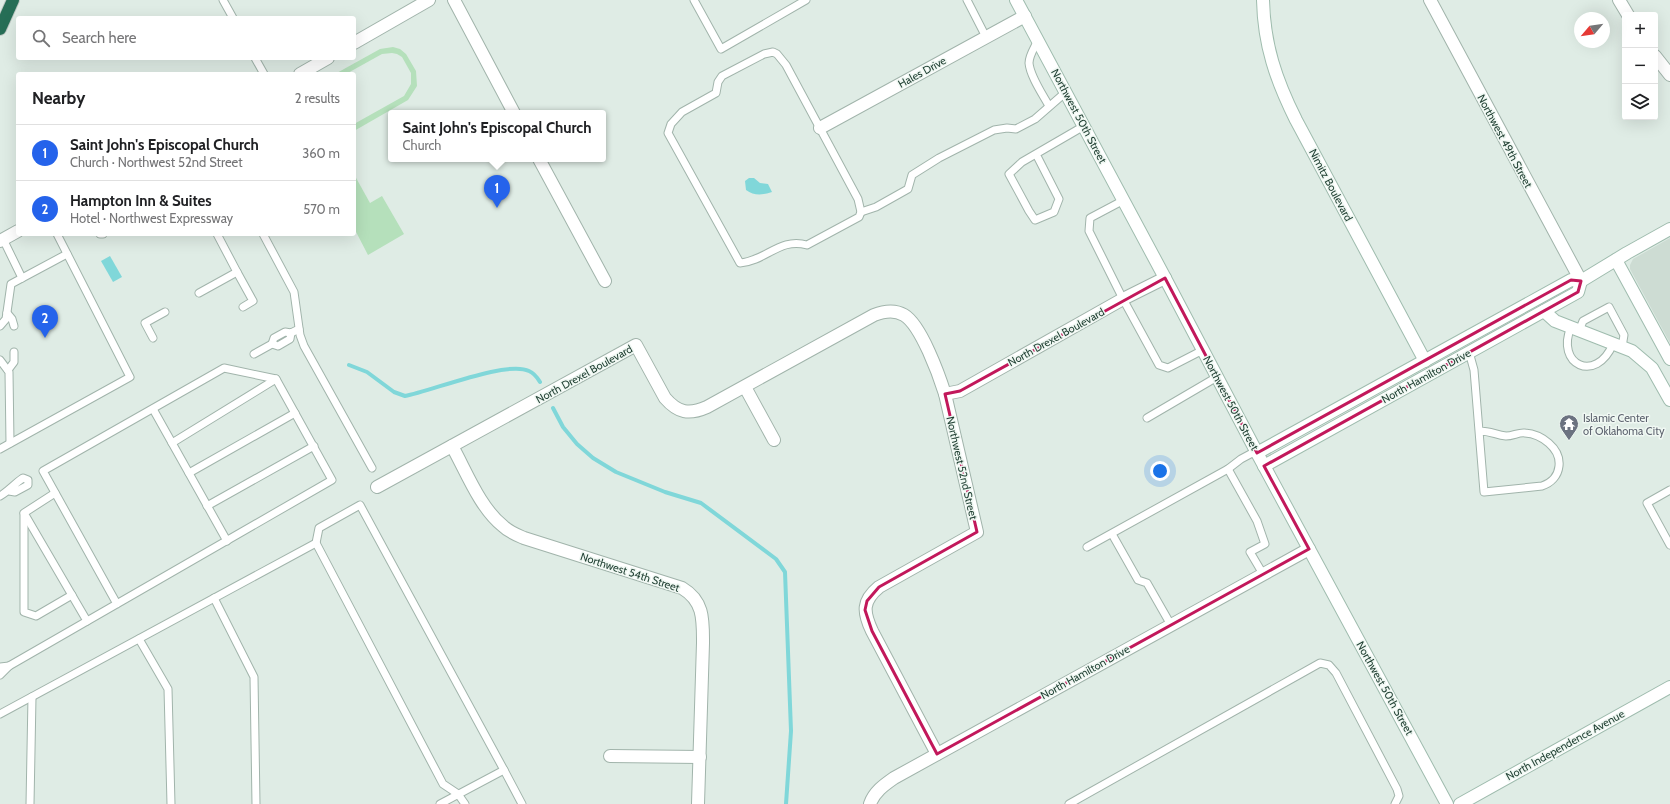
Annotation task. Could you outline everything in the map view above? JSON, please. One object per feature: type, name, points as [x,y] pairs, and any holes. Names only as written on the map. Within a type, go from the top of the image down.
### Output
[{"type":"highway","points":[[0,29],[13,0]]},
{"type":"street","points":[[356,42],[429,0]]},
{"type":"street","points":[[454,0],[512,110]]},
{"type":"street","name":"Northwest 50th Street","points":[[1016,0],[1124,200],[1256,452],[1447,804]]},
{"type":"street","name":"Nimitz Boulevard","points":[[1263,0],[1267,44],[1278,82],[1296,120],[1425,361]]},
{"type":"street","name":"Northwest 49th Street","points":[[1430,0],[1581,281]]},
{"type":"street","points":[[1619,0],[1626,12]]},
{"type":"street","name":"Hales Drive","points":[[820,128],[1025,16]]},
{"type":"street","points":[[304,72],[324,60]]},
{"type":"street","points":[[1658,60],[1670,76]]},
{"type":"street","points":[[541,162],[605,281]]},
{"type":"street","name":"North Hamilton Drive","points":[[1256,452],[1571,280],[1581,281],[1670,229]]},
{"type":"street","points":[[1,240],[16,232]]},
{"type":"street","points":[[1616,260],[1670,360]]},
{"type":"street","name":"North Drexel Boulevard","points":[[945,394],[960,391],[1124,299],[1165,278]]},
{"type":"street","name":"North Hamilton Drive","points":[[1264,466],[1578,292],[1581,281]]},
{"type":"street","name":"North Drexel Boulevard","points":[[377,487],[636,345],[665,398],[671,406],[689,412],[698,411],[745,387],[874,315],[883,311],[895,311]]},
{"type":"street","name":"Northwest 52nd Street","points":[[895,311],[905,315],[913,323],[931,356],[945,394],[978,532],[879,587],[872,593],[867,601],[865,610],[867,620],[872,631],[937,754]]},
{"type":"street","points":[[1544,311],[1550,318],[1632,351],[1648,363],[1670,400]]},
{"type":"street","points":[[1462,340],[1469,352]]},
{"type":"street","points":[[745,387],[774,440]]},
{"type":"street","name":"Northwest 54th Street","points":[[452,446],[484,504],[498,522],[512,532],[524,538],[682,588],[691,593],[697,601],[701,610],[703,636],[698,804]]},
{"type":"street","name":"North Hamilton Drive","points":[[870,804],[872,798],[881,787],[894,778],[1309,549]]},
{"type":"street","name":"North Independence Avenue","points":[[1460,804],[1670,687]]},
{"type":"street","points":[[610,756],[700,757]]},
{"type":"lane","points":[[222,0],[232,16]]},
{"type":"lane","points":[[694,0],[721,48],[806,0]]},
{"type":"lane","points":[[967,0],[986,37]]},
{"type":"lane","points":[[1038,40],[1031,55],[1029,64],[1049,106]]},
{"type":"lane","points":[[862,212],[858,199],[786,65],[778,54],[773,52],[764,54],[722,76],[718,82],[716,93],[682,112],[670,124],[668,133],[740,263],[749,262],[788,243],[800,243],[807,245],[858,217],[862,212],[876,207],[908,189],[912,175],[939,158],[994,130],[1007,128],[1016,129],[1041,115],[1049,106],[1066,92]]},
{"type":"lane","points":[[256,60],[263,72]]},
{"type":"lane","points":[[1036,154],[1059,199],[1054,212],[1035,220],[1009,174],[1022,162],[1084,126]]},
{"type":"lane","points":[[1124,200],[1090,218],[1089,231],[1124,299],[1159,365],[1168,368],[1203,350]]},
{"type":"lane","points":[[0,449],[130,377],[58,236]]},
{"type":"lane","points":[[218,236],[253,301],[243,307]]},
{"type":"lane","points":[[264,236],[294,292],[299,329],[304,346],[372,468]]},
{"type":"lane","points":[[1,240],[22,278]]},
{"type":"lane","points":[[0,326],[6,319],[10,285],[67,254]]},
{"type":"lane","points":[[199,293],[237,272]]},
{"type":"lane","points":[[1609,307],[1624,335],[1617,346],[1608,355],[1592,366],[1586,366],[1574,362],[1570,357],[1567,341],[1575,329],[1583,321],[1609,307]]},
{"type":"lane","points":[[153,338],[145,323],[165,312]]},
{"type":"lane","points":[[7,313],[12,319],[14,326]]},
{"type":"lane","points":[[254,354],[272,344],[274,338],[285,332],[291,334],[299,329]]},
{"type":"lane","points":[[8,370],[14,362],[14,352]]},
{"type":"lane","points":[[1469,352],[1474,370],[1479,431],[1484,492],[1542,486],[1550,483],[1557,474],[1559,467],[1558,456],[1555,449],[1546,441],[1525,433],[1507,436],[1489,431],[1479,431]]},
{"type":"lane","points":[[0,360],[8,370],[10,443]]},
{"type":"lane","points":[[0,675],[9,666],[227,541],[332,480],[276,379],[224,368],[43,471],[117,604]]},
{"type":"lane","points":[[1147,418],[1217,377]]},
{"type":"lane","points":[[172,443],[276,379]]},
{"type":"lane","points":[[153,409],[227,541]]},
{"type":"lane","points":[[189,473],[295,413]]},
{"type":"lane","points":[[208,506],[314,446]]},
{"type":"lane","points":[[1087,547],[1228,469],[1241,459],[1256,452]]},
{"type":"lane","points":[[1228,469],[1257,521],[1265,544],[1250,552],[1263,574]]},
{"type":"lane","points":[[0,496],[9,491],[15,492],[28,485],[30,478]]},
{"type":"lane","points":[[1670,490],[1647,503],[1670,545]]},
{"type":"lane","points":[[24,513],[55,494]]},
{"type":"lane","points":[[464,804],[458,794],[443,784],[316,543],[319,528],[360,505],[522,804]]},
{"type":"lane","points":[[24,513],[87,621]]},
{"type":"lane","points":[[24,513],[24,612],[36,616],[72,595]]},
{"type":"lane","points":[[1112,534],[1138,580],[1147,583],[1171,625]]},
{"type":"lane","points":[[0,714],[316,543]]},
{"type":"lane","points":[[214,598],[254,677],[256,804]]},
{"type":"lane","points":[[139,639],[168,689],[171,804]]},
{"type":"lane","points":[[1069,804],[1320,663],[1329,665],[1336,673],[1387,768],[1399,796],[1395,804]]},
{"type":"lane","points":[[0,667],[9,666]]},
{"type":"lane","points":[[30,804],[32,697]]},
{"type":"lane","points":[[440,804],[504,770]]},
{"type":"highlighted area","points":[[1165,278],[1257,453],[1571,280],[1581,281],[1578,292],[1264,466],[1309,549],[937,754],[872,631],[865,610],[867,601],[879,587],[977,532],[945,394],[960,391]]},
{"type":"shaded area","points":[[1670,238],[1670,343],[1630,269],[1630,265],[1633,259]]},
{"type":"green space","points":[[393,47],[400,49],[406,54],[416,71],[417,86],[408,100],[388,110],[388,111],[356,130],[356,123],[404,96],[411,84],[411,73],[402,57],[392,53],[382,54],[350,72],[339,72],[380,49]]},
{"type":"green space","points":[[356,178],[370,203],[382,196],[404,234],[368,255],[356,232]]},
{"type":"water","points":[[749,178],[754,178],[760,183],[768,184],[772,192],[759,194],[749,192],[746,190],[745,181]]},
{"type":"water","points":[[110,256],[122,277],[113,282],[101,261]]},
{"type":"waterway","points":[[349,365],[367,372],[394,392],[405,396],[487,373],[504,370],[518,369],[529,371],[535,375],[540,382]]},
{"type":"waterway","points":[[553,408],[563,427],[577,444],[593,458],[616,472],[665,492],[701,503],[776,559],[785,572],[791,731],[786,804]]},
{"type":"place","name":"Saint John's Episcopal Church","points":[[497,208]]},
{"type":"place","name":"Hampton Inn & Suites","points":[[45,338]]},
{"type":"place","name":"Islamic Center of Oklahoma City","points":[[1569,441]]}]
